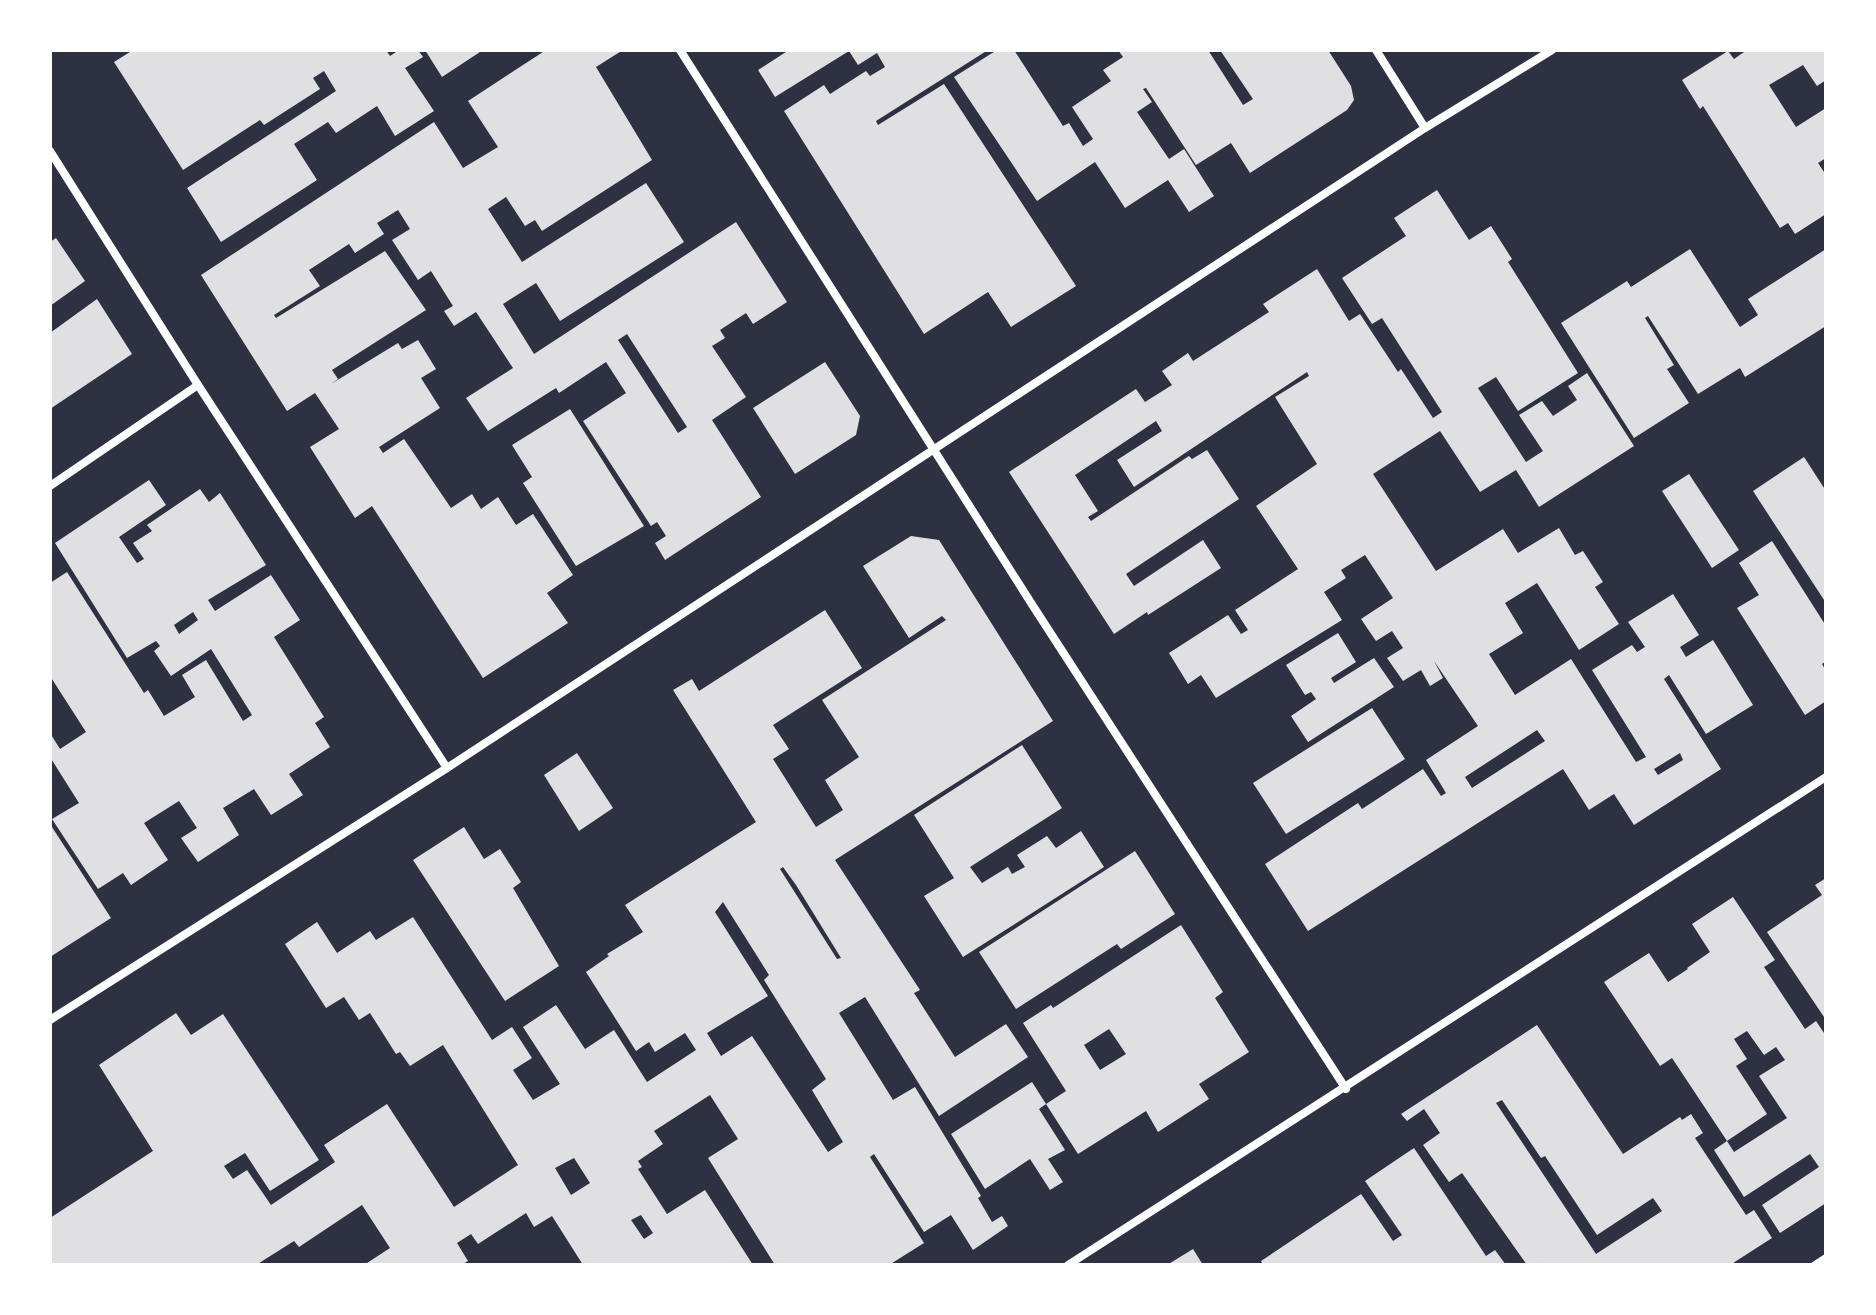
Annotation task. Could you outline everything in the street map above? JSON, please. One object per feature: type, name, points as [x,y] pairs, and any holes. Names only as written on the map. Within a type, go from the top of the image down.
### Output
[{"type":"street","points":[[680,50],[1346,1089]]},
{"type":"street","points":[[1376,50],[1425,128]]},
{"type":"street","points":[[50,1020],[447,768],[1425,128],[1552,50]]},
{"type":"street","points":[[50,151],[447,768]]},
{"type":"street","points":[[50,486],[198,385]]},
{"type":"street","points":[[1068,1265],[1346,1089],[1826,777]]},
{"type":"street","points":[[1815,1265],[1826,1258]]},
{"type":"building","points":[[133,50],[386,50],[390,56],[399,50],[418,50],[423,57],[405,68],[434,111],[395,136],[377,106],[336,133],[328,122],[294,144],[317,180],[221,242],[187,188],[336,91],[324,71],[313,78],[320,89],[264,125],[260,120],[183,170],[114,62]]},
{"type":"building","points":[[425,50],[483,50],[442,77]]},
{"type":"building","points":[[546,50],[623,50],[596,67],[652,160],[542,231],[535,220],[525,226],[506,197],[488,209],[522,262],[646,183],[684,242],[560,321],[536,283],[503,304],[534,354],[736,222],[787,302],[753,324],[746,313],[720,330],[725,338],[712,346],[746,397],[712,420],[761,497],[665,560],[655,543],[666,536],[657,522],[651,526],[583,421],[626,393],[606,362],[559,393],[556,388],[488,431],[466,398],[513,368],[476,312],[454,326],[444,311],[453,306],[431,271],[418,280],[392,240],[410,229],[398,210],[377,223],[384,234],[355,253],[349,244],[309,270],[320,286],[274,315],[276,318],[385,251],[426,310],[332,370],[338,379],[331,384],[398,343],[402,349],[418,340],[436,369],[421,378],[440,408],[379,447],[383,453],[404,439],[451,508],[472,494],[481,509],[498,497],[516,525],[533,514],[573,575],[547,593],[568,623],[483,678],[372,506],[355,518],[310,447],[339,429],[315,393],[287,411],[201,275],[434,122],[463,168],[498,147],[468,101]],"holes":[[[627,334],[687,427],[678,433],[618,340]]]},
{"type":"building","points":[[789,50],[988,50],[876,121],[878,125],[944,84],[1076,286],[1011,327],[988,292],[924,334],[784,111],[824,85],[830,94],[866,71],[870,76],[885,67],[877,53],[858,65],[849,51],[775,97],[758,70]]},
{"type":"building","points":[[997,50],[1014,50],[1063,126],[1069,123],[1083,146],[1093,139],[1072,107],[1111,81],[1103,70],[1123,57],[1118,50],[1208,50],[1243,105],[1253,99],[1220,50],[1328,50],[1351,86],[1354,100],[1347,110],[1250,173],[1231,143],[1196,165],[1146,88],[1143,89],[1152,102],[1137,112],[1169,159],[1184,149],[1214,196],[1189,212],[1168,180],[1125,208],[1095,162],[1037,201],[954,77]]},
{"type":"building","points":[[1747,50],[1826,50],[1826,80],[1817,86],[1803,65],[1769,85],[1796,127],[1826,108],[1826,158],[1818,163],[1826,175],[1826,214],[1795,234],[1788,223],[1780,228],[1703,106],[1700,109],[1682,80],[1728,51],[1734,59]]},
{"type":"building","points":[[1437,190],[1469,240],[1491,226],[1512,259],[1508,262],[1578,373],[1518,411],[1496,377],[1478,388],[1526,462],[1543,451],[1519,415],[1542,401],[1553,416],[1577,400],[1568,386],[1587,373],[1634,446],[1539,507],[1516,470],[1480,492],[1440,431],[1373,474],[1436,571],[1503,529],[1518,553],[1559,528],[1575,555],[1583,551],[1603,582],[1595,587],[1619,624],[1579,650],[1537,583],[1505,603],[1523,633],[1489,654],[1515,695],[1571,659],[1636,762],[1646,757],[1592,670],[1632,645],[1637,652],[1645,647],[1628,622],[1673,594],[1699,635],[1680,647],[1686,657],[1713,640],[1753,705],[1706,734],[1669,675],[1664,679],[1721,769],[1634,825],[1614,794],[1589,810],[1563,769],[1308,931],[1265,864],[1358,803],[1362,809],[1423,769],[1441,796],[1446,793],[1426,760],[1478,726],[1434,661],[1443,678],[1430,686],[1421,670],[1403,681],[1387,658],[1403,648],[1392,631],[1376,641],[1361,619],[1393,598],[1365,555],[1341,570],[1346,578],[1324,592],[1342,620],[1216,698],[1201,675],[1188,684],[1169,653],[1228,615],[1241,634],[1248,630],[1235,610],[1298,569],[1256,506],[1317,464],[1275,397],[1309,376],[1307,372],[1134,487],[1117,460],[1162,431],[1156,421],[1075,475],[1098,511],[1088,517],[1091,521],[1189,456],[1192,459],[1207,450],[1239,499],[1126,574],[1134,586],[1203,540],[1221,568],[1114,634],[1009,472],[1136,389],[1145,402],[1172,385],[1162,371],[1188,353],[1193,361],[1269,312],[1263,304],[1317,269],[1349,321],[1360,314],[1433,418],[1442,412],[1382,318],[1372,324],[1342,278],[1406,236],[1394,218]],"holes":[[[1537,730],[1545,741],[1472,788],[1465,777]],[[1680,753],[1683,760],[1658,775],[1654,769]]]},
{"type":"building","points":[[56,238],[85,281],[50,306],[50,242]]},
{"type":"building","points":[[1690,249],[1740,327],[1758,315],[1748,299],[1826,249],[1826,326],[1745,377],[1740,368],[1698,394],[1648,316],[1645,318],[1674,365],[1667,369],[1689,403],[1634,438],[1561,323],[1627,281],[1631,287]]},
{"type":"building","points":[[97,299],[132,354],[50,409],[50,333]]},
{"type":"building","points":[[825,362],[860,416],[856,435],[795,474],[753,408]]},
{"type":"building","points":[[570,409],[644,526],[576,566],[523,483],[532,477],[512,445]]},
{"type":"building","points":[[1804,457],[1826,491],[1826,603],[1753,491]]},
{"type":"building","points":[[1689,474],[1739,550],[1712,568],[1662,491]]},
{"type":"building","points":[[149,480],[166,505],[119,537],[137,563],[144,559],[133,543],[152,531],[147,525],[200,489],[209,502],[220,493],[266,565],[208,600],[215,611],[271,575],[300,620],[274,637],[324,717],[315,723],[330,747],[289,774],[303,795],[271,815],[254,789],[223,808],[239,835],[198,862],[181,838],[197,828],[179,801],[144,823],[168,860],[131,885],[123,873],[98,889],[52,819],[79,803],[50,757],[50,733],[60,749],[86,732],[50,676],[50,583],[67,572],[144,693],[148,690],[164,716],[195,697],[182,675],[206,660],[243,721],[252,715],[211,649],[171,676],[154,651],[160,646],[156,641],[127,658],[55,543]],"holes":[[[193,612],[198,620],[179,634],[174,625]]]},
{"type":"building","points":[[911,536],[939,540],[1053,721],[835,860],[920,990],[914,993],[955,1057],[1006,1024],[1028,1057],[939,1116],[865,997],[839,1013],[893,1100],[915,1087],[981,1196],[978,1198],[992,1222],[1002,1216],[1008,1226],[973,1250],[951,1215],[924,1232],[874,1154],[870,1157],[924,1243],[889,1265],[775,1265],[708,1158],[738,1139],[710,1095],[654,1131],[663,1144],[638,1161],[642,1167],[638,1169],[667,1214],[705,1190],[753,1265],[583,1265],[552,1216],[534,1227],[526,1213],[478,1244],[471,1234],[457,1243],[468,1261],[461,1265],[364,1265],[390,1248],[362,1205],[299,1247],[294,1241],[256,1265],[50,1265],[50,1218],[153,1151],[99,1065],[176,1013],[191,1035],[223,1014],[319,1160],[270,1191],[245,1153],[224,1166],[233,1179],[247,1170],[271,1205],[335,1162],[324,1145],[387,1104],[454,1207],[518,1165],[443,1045],[410,1066],[400,1052],[396,1054],[370,1013],[359,1020],[344,997],[326,1008],[285,944],[317,922],[337,953],[370,931],[376,940],[413,917],[492,1040],[512,1027],[532,1058],[513,1070],[533,1100],[560,1084],[523,1027],[556,1005],[585,1049],[614,1030],[647,1082],[696,1050],[685,1033],[655,1052],[649,1042],[636,1051],[586,972],[609,956],[607,954],[643,932],[625,905],[756,822],[673,690],[692,679],[699,691],[825,610],[862,668],[773,725],[789,749],[773,759],[816,827],[843,810],[825,780],[859,757],[822,700],[946,620],[942,616],[909,638],[863,566]],"holes":[[[783,867],[796,885],[841,958],[837,959],[780,869]],[[723,902],[769,975],[764,980],[826,1079],[812,1090],[843,1142],[828,1152],[752,1036],[721,1056],[707,1033],[768,996],[715,912]],[[574,1158],[590,1183],[571,1195],[555,1168]],[[641,1215],[653,1233],[644,1239],[631,1220]]]},
{"type":"building","points":[[1772,541],[1826,626],[1826,661],[1822,664],[1826,671],[1826,701],[1805,715],[1737,608],[1759,595],[1739,563]]},
{"type":"building","points":[[1338,633],[1356,662],[1331,678],[1334,683],[1374,658],[1394,687],[1308,742],[1291,716],[1316,699],[1311,692],[1305,695],[1286,665]]},
{"type":"building","points":[[1372,708],[1405,759],[1286,834],[1253,783]]},
{"type":"building","points":[[1022,745],[1062,808],[970,867],[982,883],[1008,867],[1012,874],[1025,867],[1017,855],[1047,836],[1056,848],[1081,831],[1104,867],[963,957],[924,896],[954,878],[914,815]]},
{"type":"building","points":[[577,753],[613,808],[579,831],[544,775]]},
{"type":"building","points":[[50,824],[111,918],[50,957]]},
{"type":"building","points":[[464,827],[484,859],[500,849],[521,882],[513,888],[559,966],[505,1001],[413,860]]},
{"type":"building","points":[[1135,851],[1175,914],[1121,949],[1117,944],[1016,1009],[979,952]]},
{"type":"building","points":[[1826,878],[1826,1020],[1767,932],[1822,895],[1815,885]]},
{"type":"building","points":[[1733,897],[1775,960],[1764,967],[1805,1029],[1816,1021],[1826,1036],[1826,1203],[1780,1233],[1762,1205],[1819,1167],[1810,1154],[1744,1197],[1714,1150],[1727,1141],[1672,1058],[1660,1066],[1604,982],[1649,953],[1668,982],[1688,969],[1710,952],[1692,924]],"holes":[[[1747,1031],[1764,1055],[1776,1047],[1785,1060],[1759,1076],[1787,1118],[1734,1152],[1727,1141],[1767,1114],[1736,1066],[1747,1059],[1734,1039]]]},
{"type":"building","points":[[1181,925],[1223,992],[1215,998],[1249,1052],[1199,1084],[1209,1099],[1158,1132],[1146,1111],[1078,1154],[1046,1104],[1066,1091],[1023,1023],[1051,1005],[1053,1008]],"holes":[[[1109,1029],[1126,1054],[1100,1070],[1084,1045]]]},
{"type":"building","points":[[1537,1025],[1623,1154],[1680,1117],[1682,1120],[1691,1114],[1703,1133],[1695,1138],[1746,1215],[1754,1210],[1772,1238],[1730,1265],[1527,1265],[1462,1173],[1449,1182],[1423,1145],[1440,1133],[1424,1109],[1407,1121],[1401,1114]],"holes":[[[1502,1100],[1541,1158],[1545,1156],[1597,1235],[1653,1198],[1662,1211],[1596,1254],[1496,1103]]]},
{"type":"building","points":[[1032,1082],[1046,1104],[1039,1109],[1065,1150],[1048,1159],[1063,1182],[1050,1190],[1030,1159],[985,1189],[951,1134]]},
{"type":"building","points":[[1414,1148],[1486,1256],[1495,1250],[1506,1265],[1263,1265],[1261,1261],[1361,1194],[1393,1241],[1402,1235],[1365,1181]]},
{"type":"building","points":[[1193,1249],[1203,1265],[1167,1265]]}]
